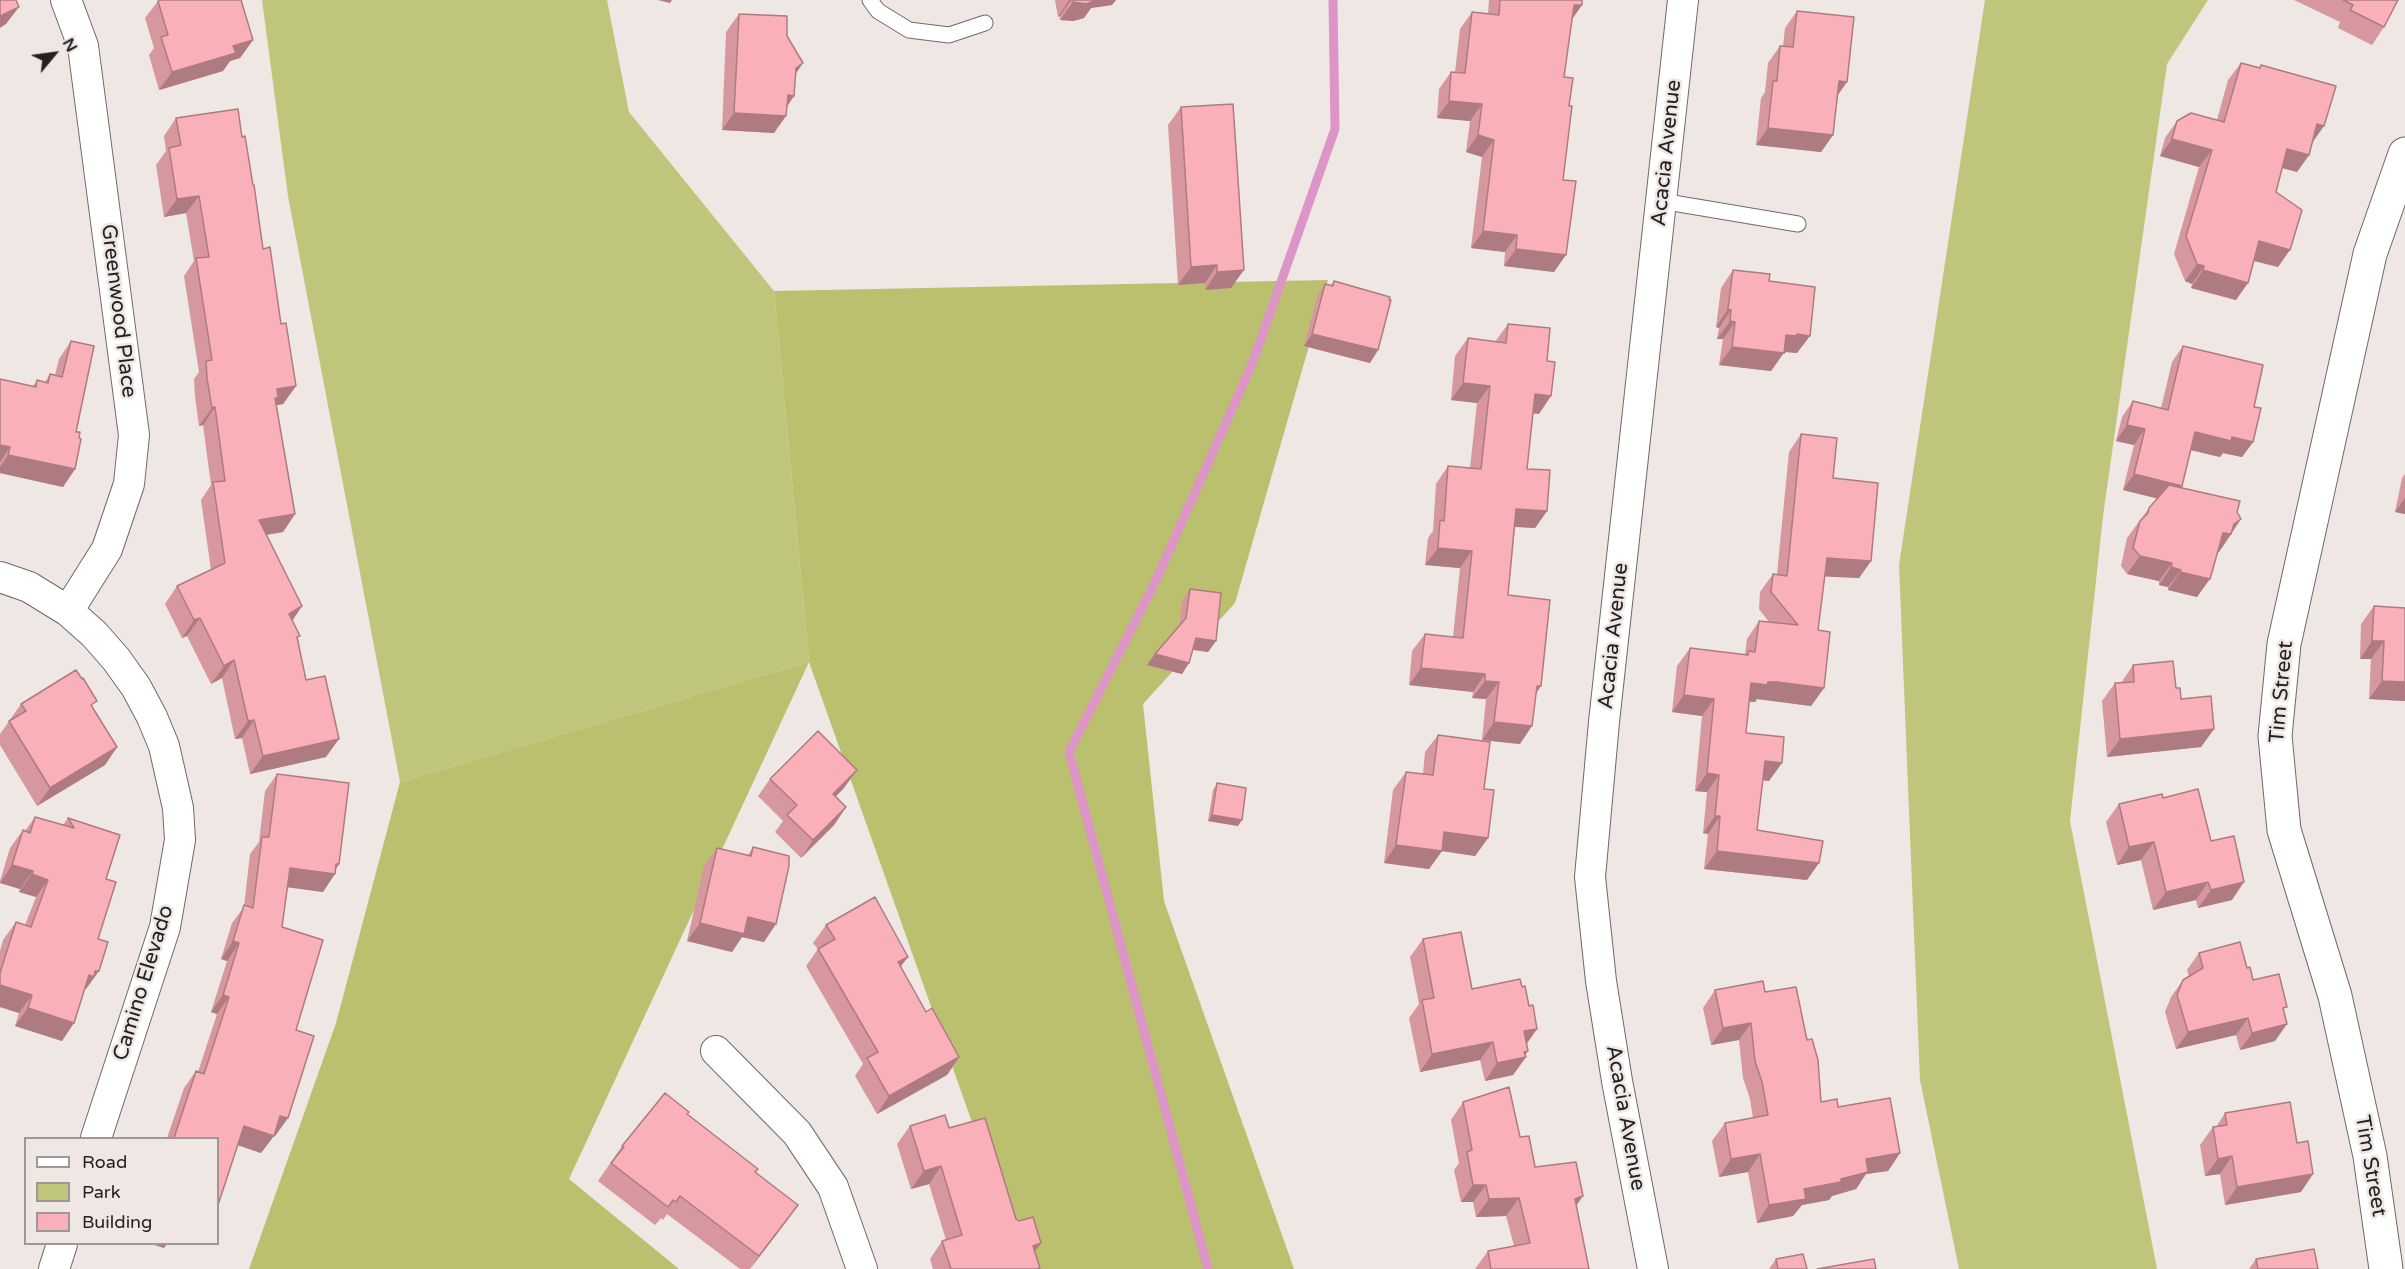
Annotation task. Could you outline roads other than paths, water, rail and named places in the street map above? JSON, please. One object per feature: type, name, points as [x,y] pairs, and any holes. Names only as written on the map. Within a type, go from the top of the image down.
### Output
[{"type":"street","name":"Greenwood Place","points":[[66,0],[83,46],[134,435],[129,483],[107,549],[68,611]]},
{"type":"street","name":"Acacia Avenue","points":[[1653,1269],[1601,981],[1590,877],[1604,722],[1683,0]]},
{"type":"street","name":"Tim Street","points":[[2386,1269],[2370,1156],[2335,996],[2284,830],[2275,736],[2284,644],[2370,254],[2405,154]]},
{"type":"street","name":"Camino Elevado","points":[[0,577],[29,587],[68,611],[94,634],[116,659],[136,687],[152,717],[173,776],[180,840],[165,927],[96,1137]]},
{"type":"street","points":[[716,1051],[797,1133],[833,1187],[862,1269]]},
{"type":"street","points":[[54,1269],[62,1245]]},
{"type":"lane","points":[[870,0],[878,11],[909,30],[949,35],[985,23]]},
{"type":"lane","points":[[1661,201],[1798,224]]},
{"type":"waterway","points":[[1208,1269],[1069,752],[1157,578],[1252,364],[1335,129],[1333,0]]}]
